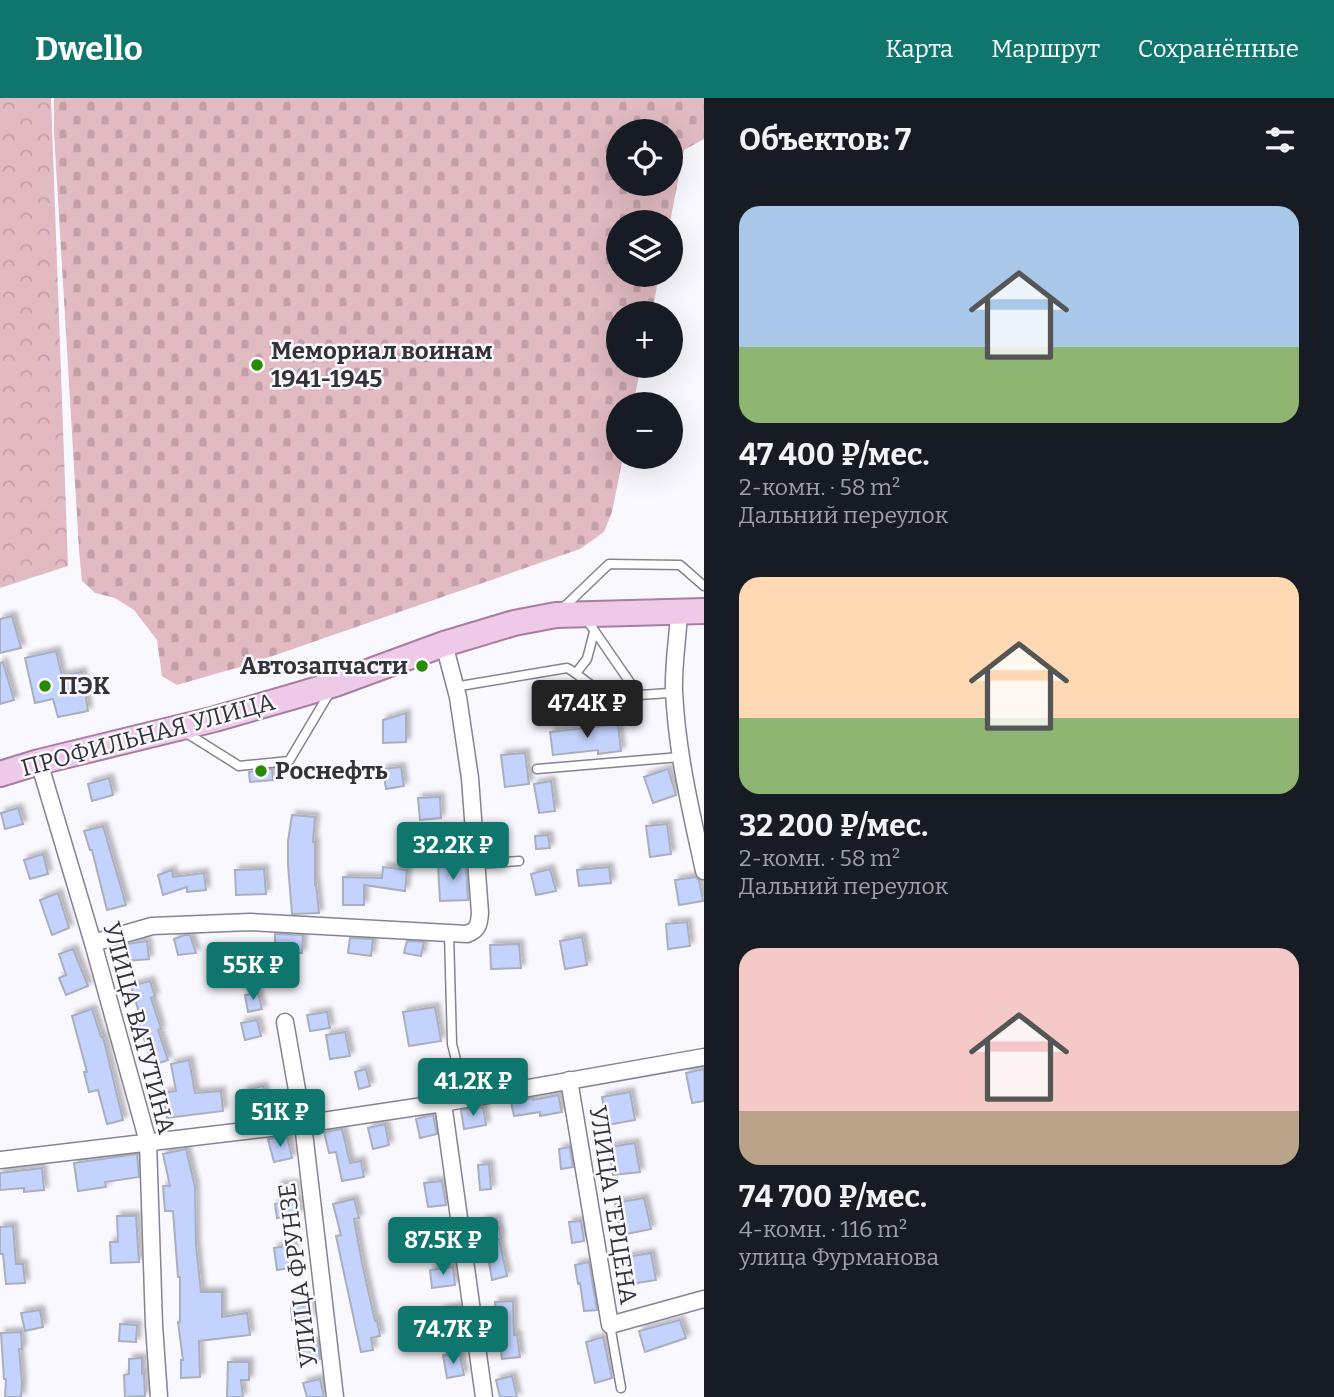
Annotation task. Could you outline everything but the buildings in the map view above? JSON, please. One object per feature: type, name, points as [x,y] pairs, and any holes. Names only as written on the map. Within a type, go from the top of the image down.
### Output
[{"type":"main road","name":"ПРОФИЛЬНАЯ УЛИЦА","points":[[0,774],[215,719],[335,684],[444,644],[514,623],[556,615],[589,623],[679,611],[704,611]]},
{"type":"street","points":[[679,611],[674,692],[680,757],[704,871]]},
{"type":"street","points":[[93,943],[152,926],[250,922],[467,934],[475,931],[480,913],[470,778],[461,713],[444,644]]},
{"type":"street","name":"УЛИЦА ВАТУТИНА","points":[[39,762],[148,1142],[159,1397]]},
{"type":"street","name":"УЛИЦА ФРУНЗЕ","points":[[285,1022],[303,1124],[335,1397]]},
{"type":"street","points":[[0,1160],[303,1124],[443,1103],[704,1057]]},
{"type":"street","name":"УЛИЦА ГЕРЦЕНА","points":[[569,1080],[610,1325],[704,1299]]},
{"type":"street","points":[[443,1103],[484,1397]]},
{"type":"lane","points":[[556,615],[609,564],[680,565],[704,586]]},
{"type":"lane","points":[[576,673],[587,659],[589,623]]},
{"type":"lane","points":[[589,623],[638,694]]},
{"type":"lane","points":[[454,687],[567,668],[599,690],[614,695],[674,692]]},
{"type":"lane","points":[[179,728],[239,766],[289,761],[335,684]]},
{"type":"lane","points":[[537,769],[680,757]]},
{"type":"lane","points":[[477,864],[519,861]]},
{"type":"lane","points":[[449,933],[452,1044],[458,1068],[471,1098]]},
{"type":"lane","points":[[610,1325],[621,1388]]},
{"type":"green space","points":[[0,98],[51,98],[68,566],[0,588]]},
{"type":"green space","points":[[54,98],[704,98],[704,139],[684,150],[683,155],[683,119],[606,119],[606,196],[675,196],[672,210],[606,210],[606,287],[657,287],[654,301],[606,301],[606,378],[638,378],[636,392],[606,392],[606,469],[621,469],[612,512],[604,532],[580,549],[250,664],[177,685],[162,676],[157,640],[134,610],[115,598],[95,593],[82,581]]},
{"type":"place","name":"Мемориал воинам 1941-1945","points":[[257,365]]},
{"type":"place","name":"Автозапчасти","points":[[422,666]]},
{"type":"place","name":"ПЭК","points":[[45,686]]},
{"type":"place","name":"Роснефть","points":[[261,771]]}]
